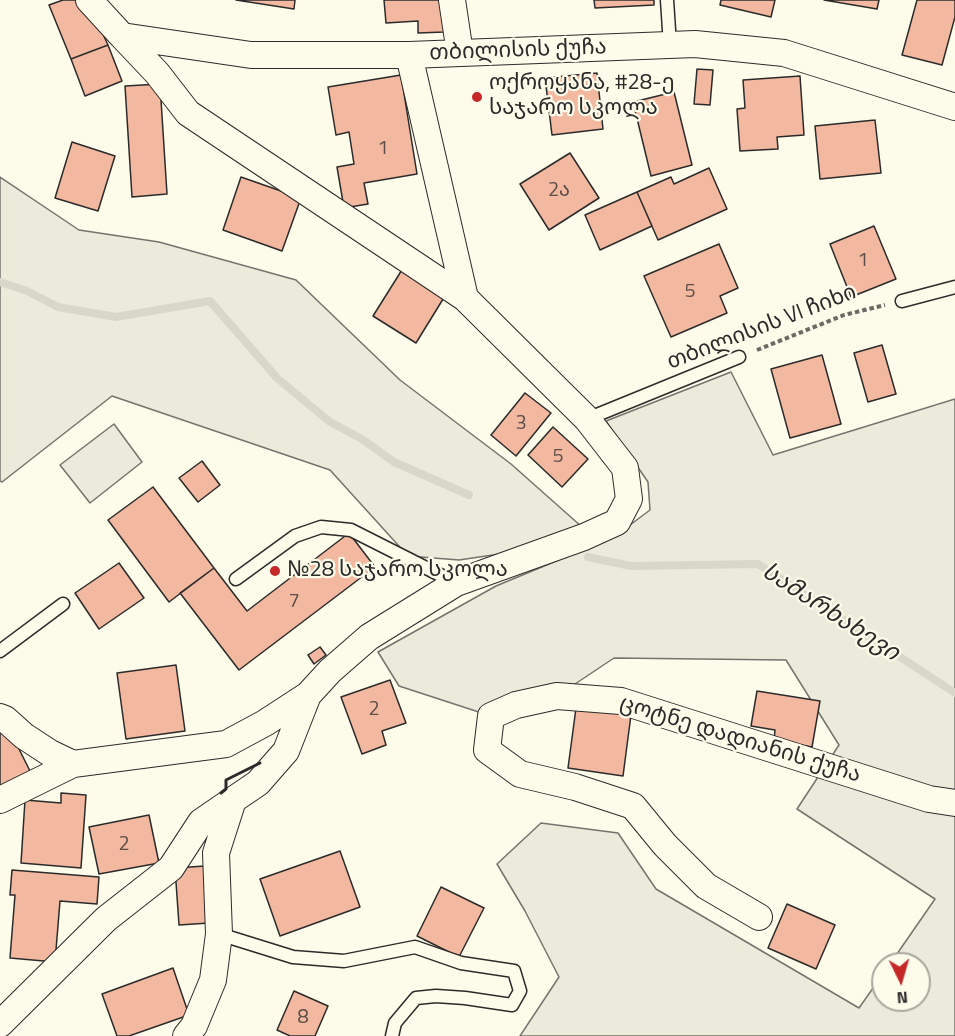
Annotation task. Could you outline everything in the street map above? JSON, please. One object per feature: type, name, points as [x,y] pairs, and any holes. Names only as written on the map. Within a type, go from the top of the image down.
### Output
[{"type":"street","points":[[0,801],[73,764],[226,744],[265,723],[308,695],[330,671],[369,637],[456,583],[584,537],[616,522],[629,499],[624,468],[587,419],[465,298],[188,113],[157,73],[89,0]]},
{"type":"street","points":[[452,0],[460,53]]},
{"type":"street","name":"თბილისის ქუჩა","points":[[122,36],[250,55],[409,55],[695,44],[784,53],[955,107]]},
{"type":"street","points":[[409,55],[465,298]]},
{"type":"street","points":[[0,1023],[106,919],[171,868],[201,822],[258,783],[286,751],[308,695]]},
{"type":"street","name":"ცოტნე დადიანის ქუჩა","points":[[759,917],[706,886],[665,845],[633,806],[575,787],[520,774],[487,750],[491,716],[516,705],[557,696],[621,700],[918,796],[955,803]]},
{"type":"street","points":[[2,716],[24,736],[50,753],[73,764]]},
{"type":"street","points":[[186,1036],[194,1026],[213,980],[219,934],[216,853],[233,800]]},
{"type":"lane","points":[[667,0],[670,45]]},
{"type":"lane","points":[[902,301],[955,287]]},
{"type":"lane","name":"თბილისის VI ჩიხი","points":[[587,419],[739,357]]},
{"type":"lane","points":[[236,579],[295,536],[321,527],[351,530],[456,583]]},
{"type":"lane","points":[[0,651],[63,604]]},
{"type":"lane","points":[[219,934],[293,957],[344,961],[415,947],[461,963],[514,971],[520,991],[512,1005],[465,998],[436,996],[416,998],[395,1023],[392,1036]]},
{"type":"path","name":"თბილისის VI ჩიხი","points":[[739,357],[844,315],[902,301]]},
{"type":"shaded area","points":[[0,177],[79,230],[159,242],[296,280],[400,380],[511,464],[582,527],[513,552],[459,560],[408,556],[330,470],[112,396],[2,482],[0,481]]},
{"type":"shaded area","points":[[731,372],[773,455],[955,399],[955,1036],[520,1036],[559,977],[525,911],[497,864],[541,823],[618,833],[656,889],[859,1008],[871,991],[871,1012],[931,1012],[931,952],[898,952],[935,899],[797,809],[839,745],[786,660],[614,658],[557,696],[491,716],[399,686],[378,652],[496,586],[614,537],[650,510],[648,482],[606,421]]},
{"type":"shaded area","points":[[114,424],[142,462],[90,503],[60,465]]},
{"type":"building","points":[[63,0],[79,0],[90,6],[108,45],[71,59],[49,5]]},
{"type":"building","points":[[236,0],[295,0],[294,9]]},
{"type":"building","points":[[384,0],[442,0],[444,32],[418,33],[418,21],[386,23]]},
{"type":"building","points":[[594,0],[654,0],[654,5],[595,8]]},
{"type":"building","points":[[721,0],[775,0],[771,17],[720,5]]},
{"type":"building","points":[[824,0],[879,0],[877,9]]},
{"type":"building","points":[[917,0],[955,0],[955,17],[942,65],[902,55]]},
{"type":"building","points":[[108,45],[122,81],[85,96],[71,59]]},
{"type":"building","points":[[697,69],[713,70],[710,105],[694,104]]},
{"type":"building","points":[[597,73],[603,129],[552,135],[545,78]]},
{"type":"building","points":[[401,75],[417,174],[364,183],[368,204],[344,208],[337,167],[354,164],[349,132],[336,135],[328,87]]},
{"type":"building","points":[[800,76],[804,135],[777,137],[778,149],[740,151],[737,109],[745,108],[743,80]]},
{"type":"building","points":[[160,84],[167,194],[132,197],[125,86]]},
{"type":"building","points":[[674,92],[692,165],[651,176],[633,102]]},
{"type":"building","points":[[875,120],[881,173],[820,179],[815,126]]},
{"type":"building","points":[[72,142],[115,156],[98,211],[55,198]]},
{"type":"building","points":[[570,153],[599,198],[549,230],[520,184]]},
{"type":"building","points":[[709,168],[727,209],[658,240],[637,192],[671,177],[674,184]]},
{"type":"building","points":[[241,177],[301,198],[282,251],[223,230]]},
{"type":"building","points":[[637,192],[652,226],[600,250],[585,215]]},
{"type":"building","points":[[874,226],[896,279],[851,297],[830,244]]},
{"type":"building","points":[[719,244],[738,288],[720,296],[727,313],[671,337],[644,276]]},
{"type":"building","points":[[405,265],[448,291],[416,343],[373,316]]},
{"type":"building","points":[[882,345],[896,394],[868,402],[854,353]]},
{"type":"building","points":[[822,355],[841,424],[790,438],[771,369]]},
{"type":"building","points":[[525,393],[551,413],[516,456],[491,435]]},
{"type":"building","points":[[553,427],[588,459],[562,487],[528,455]]},
{"type":"building","points":[[202,461],[220,485],[198,502],[179,478]]},
{"type":"building","points":[[153,487],[214,568],[169,602],[108,520]]},
{"type":"building","points":[[349,533],[375,567],[239,670],[180,593],[214,568],[247,611]]},
{"type":"building","points":[[119,563],[144,598],[99,629],[75,593]]},
{"type":"building","points":[[320,647],[326,655],[314,664],[308,655]]},
{"type":"building","points":[[176,665],[185,731],[126,739],[117,673]]},
{"type":"building","points":[[390,680],[406,723],[382,731],[386,745],[362,754],[341,697]]},
{"type":"building","points":[[757,691],[820,701],[812,747],[774,740],[775,730],[751,726]]},
{"type":"building","points":[[576,708],[631,715],[623,776],[568,768]]},
{"type":"building","points":[[9,729],[31,773],[0,788],[0,733]]},
{"type":"building","points":[[61,793],[86,795],[81,868],[21,863],[25,800],[61,803]]},
{"type":"building","points":[[149,815],[159,863],[99,874],[89,827]]},
{"type":"building","points":[[340,851],[360,907],[280,936],[260,879]]},
{"type":"building","points":[[205,866],[209,923],[179,925],[175,868]]},
{"type":"building","points":[[12,870],[99,877],[97,904],[60,901],[55,962],[10,958],[15,895],[10,895]]},
{"type":"building","points":[[441,887],[484,908],[459,957],[417,936]]},
{"type":"building","points":[[787,904],[835,925],[816,969],[768,948]]},
{"type":"building","points":[[173,968],[189,1015],[129,1036],[117,1036],[102,994]]},
{"type":"building","points":[[294,991],[328,1006],[315,1036],[290,1036],[277,1030]]},
{"type":"waterway","name":"სამარხახევი","points":[[0,282],[27,291],[58,307],[116,317],[210,301],[277,378],[330,422],[362,439],[394,462],[469,495]]},
{"type":"waterway","name":"სამარხახევი","points":[[588,557],[631,566],[758,564],[955,693]]},
{"type":"wall","points":[[221,793],[226,789],[226,780],[260,763]]},
{"type":"place","name":"ოქროყანა, #28-ე საჯარო სკოლა","points":[[477,97]]},
{"type":"place","name":"№28 საჯარო სკოლა","points":[[275,571]]}]
